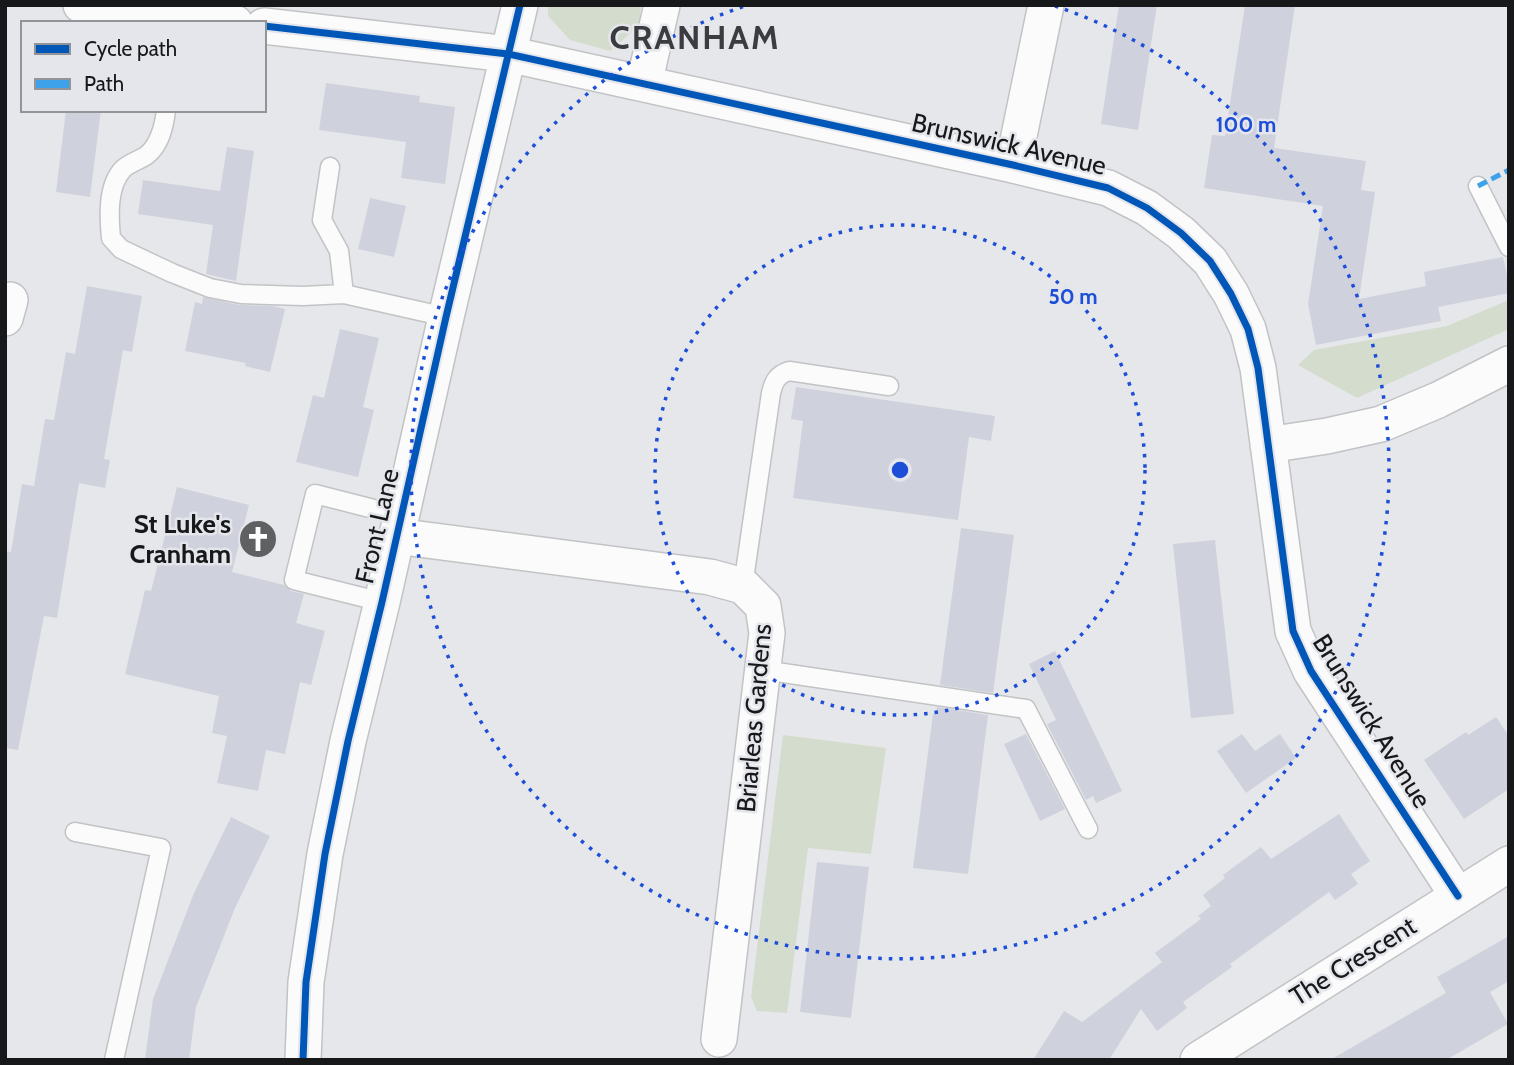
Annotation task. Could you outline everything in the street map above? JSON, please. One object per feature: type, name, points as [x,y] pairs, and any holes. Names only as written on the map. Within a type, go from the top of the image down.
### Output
[{"type":"street","points":[[81,5],[206,21]]},
{"type":"street","name":"Front Lane","points":[[303,1060],[306,982],[325,854],[348,741],[520,5]]},
{"type":"street","points":[[644,84],[662,5]]},
{"type":"street","points":[[1013,165],[1046,5]]},
{"type":"street","name":"Brunswick Avenue","points":[[266,26],[508,54],[1013,165],[1108,188],[1147,208],[1181,233],[1210,261],[1248,328],[1258,368],[1293,631],[1311,671],[1458,895]]},
{"type":"street","points":[[1268,445],[1381,424],[1438,400],[1509,364]]},
{"type":"street","name":"Briarleas Gardens","points":[[398,526],[710,577],[743,586],[763,606],[767,633],[719,1039]]},
{"type":"street","name":"The Crescent","points":[[1198,1060],[1509,864]]},
{"type":"lane","points":[[166,112],[159,141],[148,154],[123,169],[113,185],[109,222],[111,238],[121,248],[210,288],[241,294],[344,294],[446,317]]},
{"type":"lane","points":[[330,167],[322,220],[339,251],[344,294]]},
{"type":"lane","points":[[1478,187],[1509,247]]},
{"type":"lane","points":[[743,586],[773,383],[780,374],[789,371],[889,386]]},
{"type":"lane","points":[[382,602],[294,580],[315,495],[398,526]]},
{"type":"lane","points":[[763,670],[1026,709],[1088,829]]},
{"type":"lane","points":[[75,832],[161,848],[114,1060]]},
{"type":"green space","points":[[548,5],[641,5],[639,26],[610,51],[570,40],[548,16]]},
{"type":"green space","points":[[1509,300],[1509,329],[1357,398],[1298,365],[1314,350],[1447,326]]},
{"type":"green space","points":[[783,735],[886,748],[871,854],[808,848],[787,1013],[757,1011],[751,997]]},
{"type":"building","points":[[1119,5],[1157,5],[1138,130],[1101,124]]},
{"type":"building","points":[[1245,5],[1295,5],[1274,148],[1366,161],[1361,190],[1375,192],[1359,299],[1426,286],[1424,272],[1503,257],[1509,293],[1438,307],[1441,321],[1316,345],[1308,304],[1323,206],[1204,188],[1212,135],[1225,136]]},
{"type":"building","points":[[326,83],[420,96],[419,102],[455,107],[445,184],[401,178],[406,142],[319,130]]},
{"type":"building","points":[[66,112],[101,112],[90,197],[56,192]]},
{"type":"building","points":[[227,147],[254,151],[236,281],[206,274],[213,225],[138,214],[143,180],[220,191]]},
{"type":"building","points":[[370,198],[406,206],[394,257],[358,249]]},
{"type":"building","points":[[87,286],[142,296],[132,352],[123,350],[104,459],[110,460],[105,488],[79,483],[57,618],[44,616],[18,750],[5,748],[5,551],[11,552],[22,484],[34,486],[45,419],[54,420],[66,352],[75,354]]},
{"type":"building","points":[[203,297],[239,305],[285,309],[270,372],[245,366],[246,363],[185,351],[195,302],[202,304]]},
{"type":"building","points":[[340,329],[379,338],[363,407],[374,410],[358,477],[296,462],[313,395],[324,398]]},
{"type":"building","points":[[796,387],[995,416],[991,441],[969,437],[958,520],[793,498],[803,421],[791,419]]},
{"type":"building","points":[[177,487],[249,505],[232,572],[284,585],[291,591],[304,594],[296,623],[325,631],[311,685],[300,682],[285,754],[266,750],[258,791],[217,783],[227,736],[212,733],[219,696],[125,674],[145,590],[151,591]]},
{"type":"building","points":[[961,528],[1014,535],[993,693],[940,685]]},
{"type":"building","points":[[1215,540],[1234,714],[1191,718],[1173,544]]},
{"type":"building","points":[[1055,651],[1122,791],[1096,803],[1093,796],[1086,800],[1047,724],[1056,720],[1029,664]]},
{"type":"building","points":[[937,707],[988,715],[968,874],[913,868],[933,714],[936,714]]},
{"type":"building","points":[[1496,717],[1509,736],[1509,789],[1464,819],[1424,760],[1466,732],[1468,735]]},
{"type":"building","points":[[1026,734],[1065,809],[1040,821],[1004,744]]},
{"type":"building","points":[[1242,734],[1255,751],[1280,734],[1296,758],[1246,793],[1217,751]]},
{"type":"building","points":[[1339,814],[1370,861],[1351,874],[1358,884],[1335,900],[1329,892],[1230,964],[1232,967],[1183,1002],[1187,1008],[1157,1031],[1141,1009],[1109,1060],[1033,1060],[1064,1011],[1082,1022],[1162,962],[1155,953],[1201,919],[1198,916],[1211,906],[1203,895],[1225,878],[1223,875],[1261,847],[1271,859]]},
{"type":"building","points":[[231,817],[270,836],[235,908],[196,1007],[189,1060],[145,1060],[153,999],[194,893]]},
{"type":"building","points":[[817,862],[869,867],[851,1018],[800,1012]]},
{"type":"building","points":[[1509,936],[1509,981],[1490,992],[1508,1024],[1446,1060],[1330,1060],[1446,993],[1437,977]]},
{"type":"marked path","points":[[1478,186],[1509,170]]},
{"type":"cycle path","points":[[303,1060],[306,982],[325,854],[348,741],[520,5]]},
{"type":"cycle path","points":[[266,26],[508,54],[1013,165],[1108,188],[1147,208],[1181,233],[1210,261],[1231,294],[1248,329],[1258,368],[1293,631],[1311,671],[1458,896]]},
{"type":"place","name":"St Luke's Cranham","points":[[258,539]]},
{"type":"district","name":"CRANHAM","points":[[695,37]]}]
